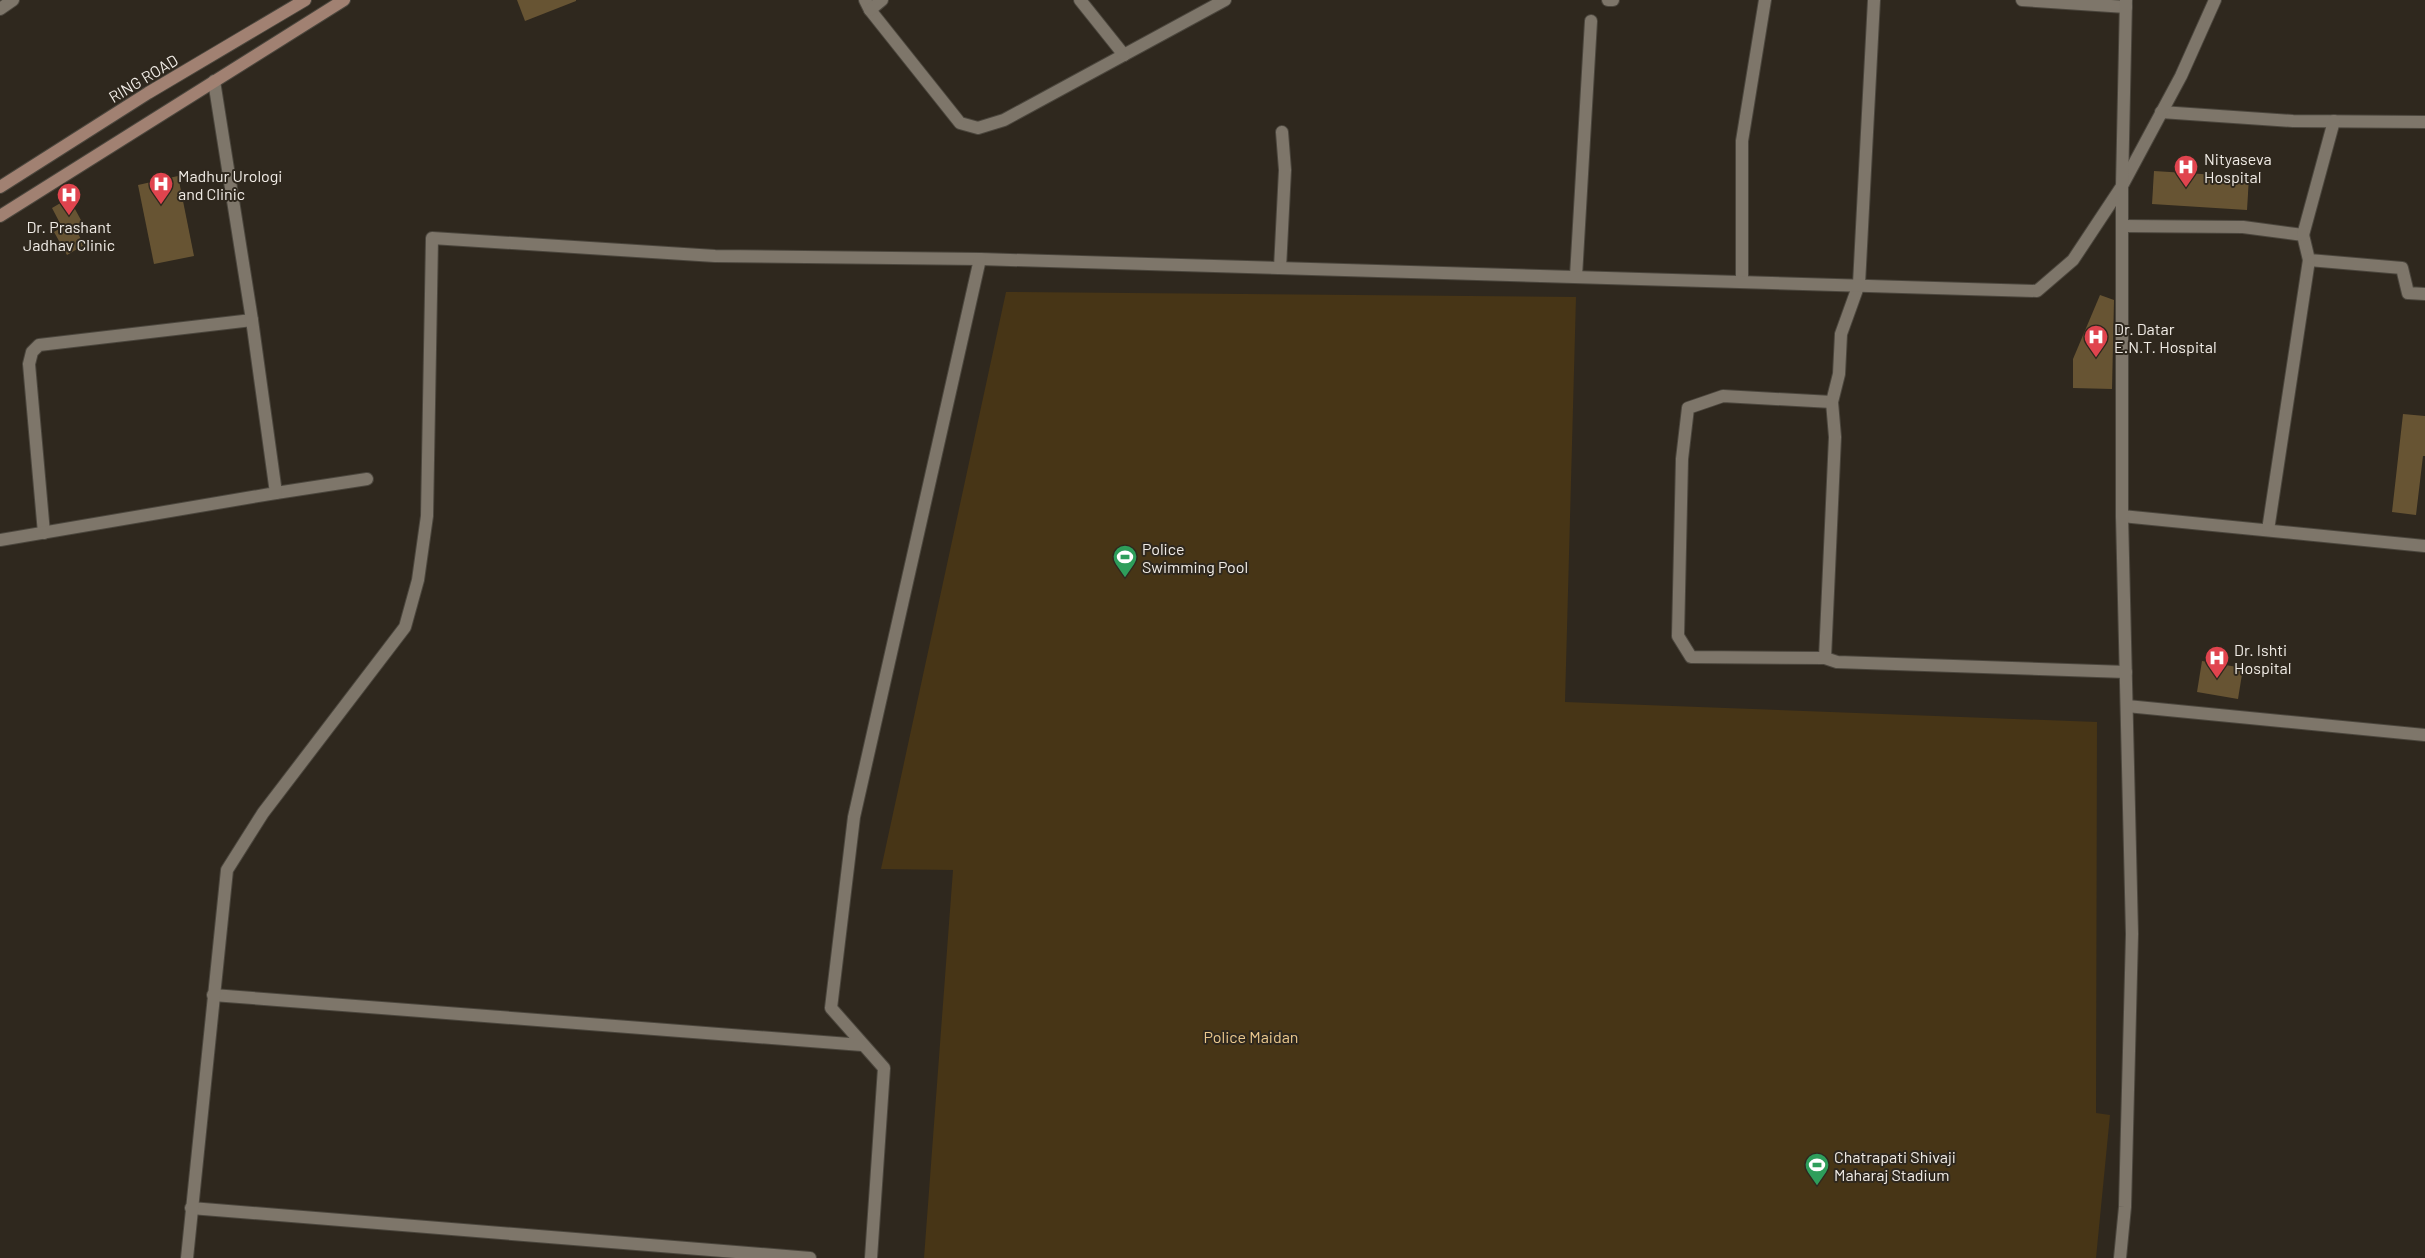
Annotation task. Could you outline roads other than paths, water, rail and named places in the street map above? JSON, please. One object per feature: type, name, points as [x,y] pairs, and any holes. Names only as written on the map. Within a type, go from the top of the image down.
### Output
[{"type":"main road","name":"RING ROAD","points":[[0,187],[148,93],[305,0]]},
{"type":"main road","points":[[0,216],[344,0]]},
{"type":"street","points":[[0,9],[13,0]]},
{"type":"street","points":[[882,0],[867,5],[960,122],[978,128],[1004,120],[1225,0]]},
{"type":"street","points":[[1080,0],[1124,55]]},
{"type":"street","points":[[1608,0],[1613,0]]},
{"type":"street","points":[[1742,280],[1742,141],[1765,0]]},
{"type":"street","points":[[1825,658],[1835,437],[1832,402],[1839,374],[1841,334],[1859,284],[1874,0]]},
{"type":"street","points":[[2022,0],[2126,3],[2122,186],[2122,516],[2132,934],[2125,1207],[2120,1258]]},
{"type":"street","points":[[187,1258],[213,995],[228,870],[263,813],[405,627],[418,580],[427,516],[432,238],[715,256],[980,259],[1742,280],[2037,291],[2073,260],[2122,186],[2181,76],[2215,0]]},
{"type":"street","points":[[1576,276],[1591,21]]},
{"type":"street","points":[[214,81],[252,320],[276,492]]},
{"type":"street","points":[[2162,112],[2293,121],[2425,122]]},
{"type":"street","points":[[2268,530],[2309,260],[2303,235],[2334,121]]},
{"type":"street","points":[[1280,268],[1285,170],[1282,132]]},
{"type":"street","points":[[2122,226],[2243,228],[2303,235]]},
{"type":"street","points":[[871,1258],[884,1068],[831,1008],[854,817],[980,259]]},
{"type":"street","points":[[2309,260],[2402,268],[2408,293],[2425,294]]},
{"type":"street","points":[[44,533],[29,364],[32,352],[39,345],[252,320]]},
{"type":"street","points":[[1832,402],[1723,396],[1688,408],[1682,459],[1678,636],[1691,658],[1825,658],[1837,662],[2126,672]]},
{"type":"street","points":[[0,540],[276,492],[367,479]]},
{"type":"street","points":[[2122,516],[2425,546]]},
{"type":"street","points":[[2127,706],[2425,735]]},
{"type":"street","points":[[213,995],[862,1045]]},
{"type":"street","points":[[191,1208],[810,1258]]},
{"type":"place","name":"Nityaseva Hospital","points":[[2186,188]]},
{"type":"place","name":"Madhur Urologi and Clinic","points":[[161,205]]},
{"type":"place","name":"Dr. Prashant Jadhav Clinic","points":[[69,216]]},
{"type":"place","name":"Dr. Datar E.N.T. Hospital","points":[[2096,358]]},
{"type":"place","name":"Police Swimming Pool","points":[[1125,578]]},
{"type":"place","name":"Dr. Ishti Hospital","points":[[2217,679]]},
{"type":"place","name":"Chatrapati Shivaji Maharaj Stadium","points":[[1817,1186]]},
{"type":"park label","name":"Police Maidan","points":[[1251,1036]]}]
